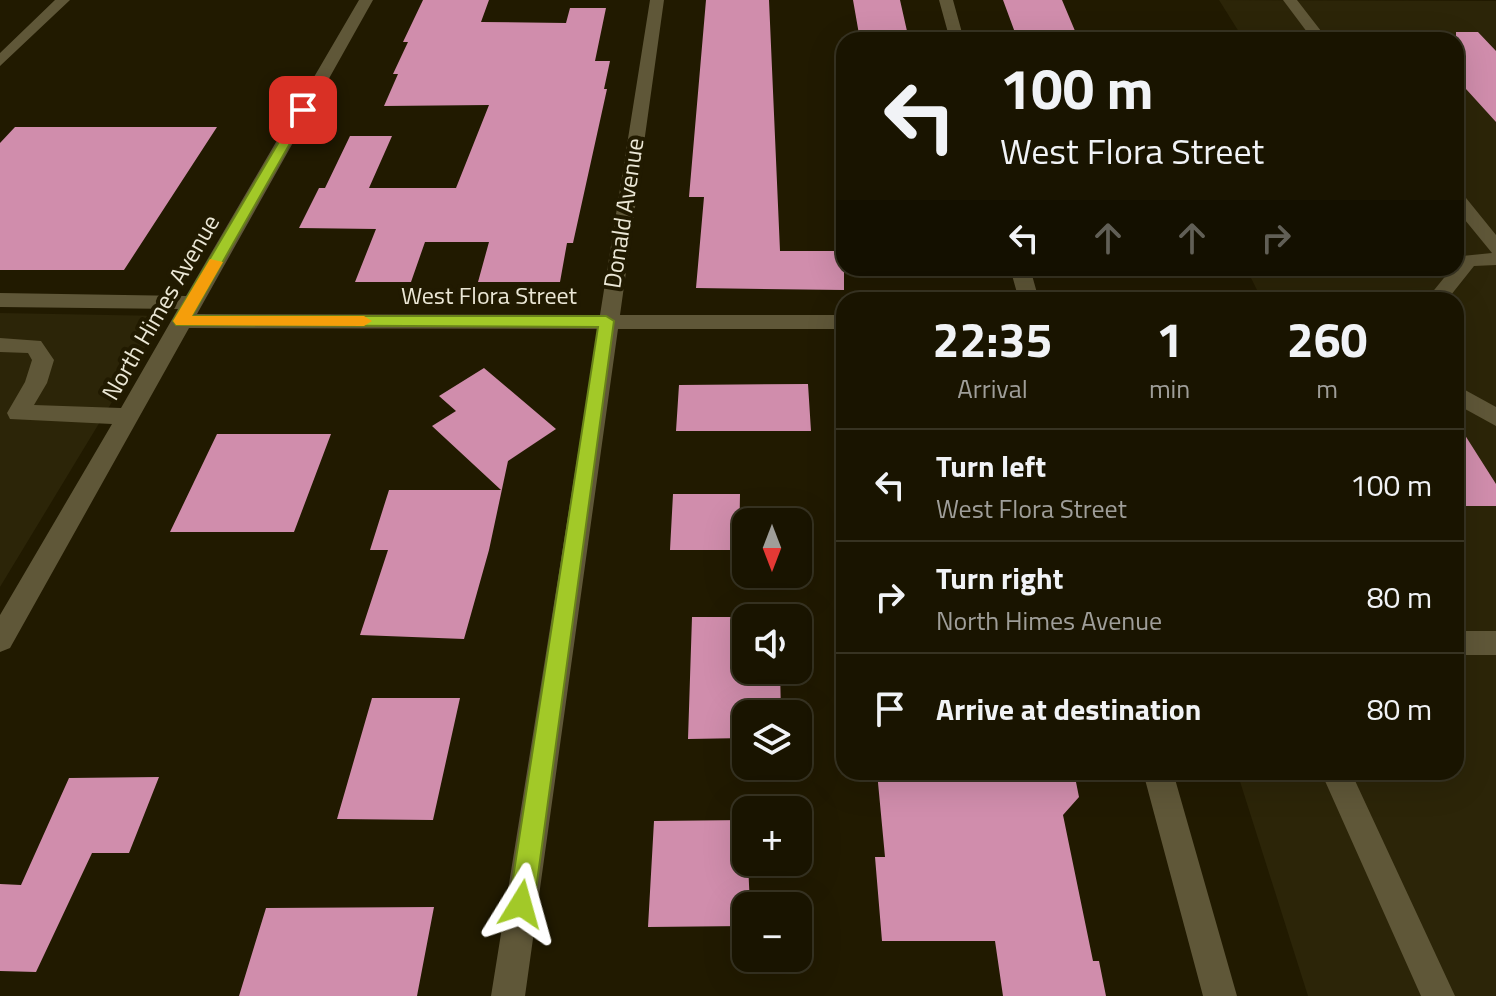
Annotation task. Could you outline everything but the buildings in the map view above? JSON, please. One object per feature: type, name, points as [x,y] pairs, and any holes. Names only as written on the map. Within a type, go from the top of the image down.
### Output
[{"type":"street","points":[[0,61],[63,0]]},
{"type":"street","name":"North Himes Avenue","points":[[0,640],[366,0]]},
{"type":"street","name":"Donald Avenue","points":[[508,996],[606,321],[657,0]]},
{"type":"street","points":[[946,0],[955,32]]},
{"type":"street","points":[[1290,0],[1315,32]]},
{"type":"street","points":[[1464,207],[1496,248]]},
{"type":"street","points":[[1464,266],[1469,260],[1496,259]]},
{"type":"street","points":[[1443,292],[1456,276]]},
{"type":"street","name":"West Flora Street","points":[[0,300],[186,312],[606,321],[836,322]]},
{"type":"street","points":[[0,345],[34,346],[43,360],[36,383],[18,413],[128,416]]},
{"type":"street","points":[[1464,398],[1496,418]]},
{"type":"street","points":[[1464,643],[1496,643]]},
{"type":"street","points":[[1160,780],[1220,996]]},
{"type":"street","points":[[1340,780],[1438,996]]},
{"type":"shaded area","points":[[1219,0],[1496,1],[1496,996],[1308,996],[1240,780],[1464,780],[1464,292],[1258,292],[1250,276],[1464,276],[1464,32],[1239,32]]},
{"type":"shaded area","points":[[0,313],[164,316],[0,587]]},
{"type":"slow traffic","points":[[215,262],[181,321],[364,321]]},
{"type":"route","points":[[303,110],[181,321],[606,321],[521,904]]}]
